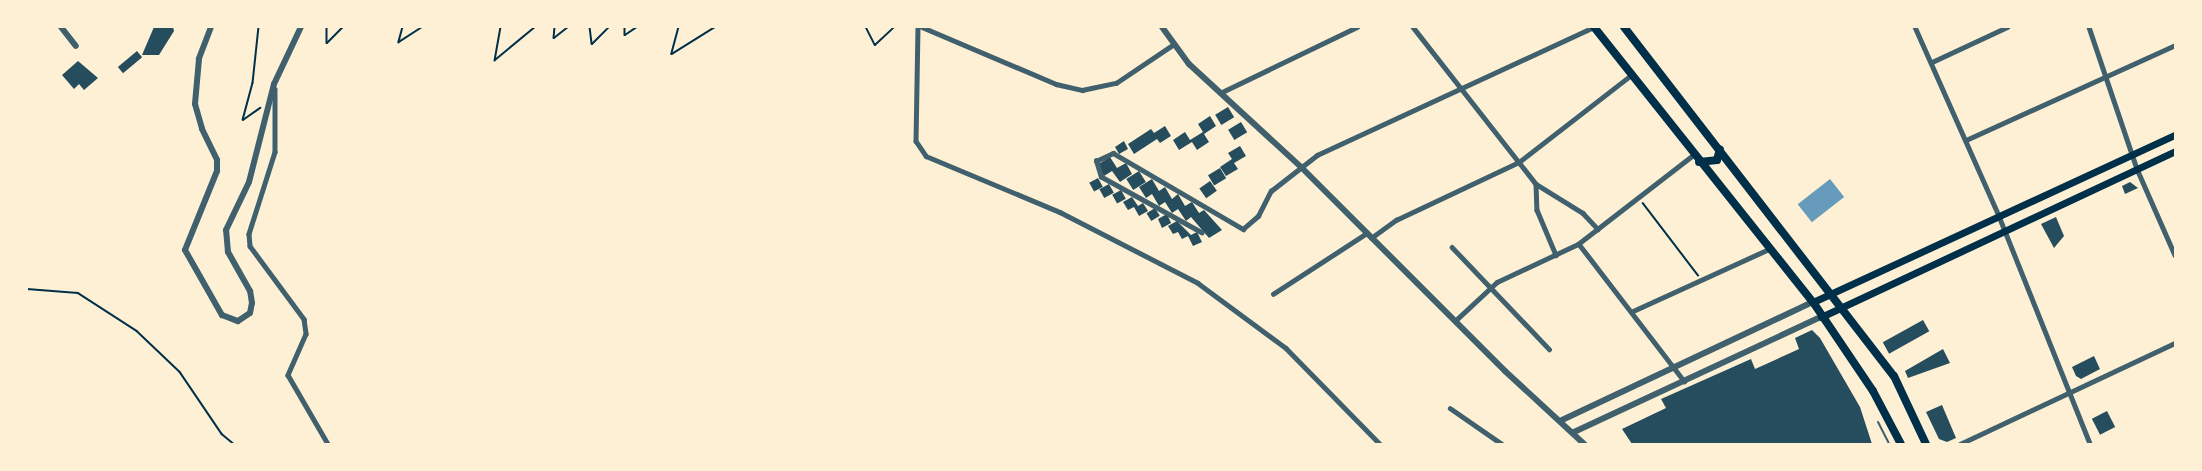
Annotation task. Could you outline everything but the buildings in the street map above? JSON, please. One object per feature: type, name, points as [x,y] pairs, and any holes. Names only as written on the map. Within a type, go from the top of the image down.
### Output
[{"type":"main road","points":[[1594,27],[1767,250],[1813,302],[1821,317],[1874,391],[1901,444]]},
{"type":"main road","points":[[1624,27],[1833,293],[1894,376],[1926,444]]},
{"type":"main road","points":[[1813,302],[2175,135]]},
{"type":"main road","points":[[1699,162],[1717,160],[1720,149]]},
{"type":"main road","points":[[1821,317],[2175,151]]},
{"type":"street","points":[[61,27],[76,46]]},
{"type":"street","points":[[212,27],[199,59],[195,104],[202,129],[214,152],[217,171],[185,250],[210,296],[230,321],[245,318],[252,303],[250,291],[228,252],[226,230],[258,158],[274,84],[301,27]]},
{"type":"street","points":[[1174,44],[1116,82],[1082,90],[1056,84],[920,27],[916,141],[926,156],[1079,221],[1206,288],[1299,359],[1380,444]]},
{"type":"street","points":[[1162,27],[1174,44],[1220,93],[1301,167],[1455,321],[1562,420],[1584,444]]},
{"type":"street","points":[[1220,93],[1357,27]]},
{"type":"street","points":[[1413,27],[1536,184],[1583,213],[1598,229]]},
{"type":"street","points":[[1202,233],[1101,177],[1096,161],[1113,153],[1243,229],[1258,216],[1271,191],[1317,155],[1594,27]]},
{"type":"street","points":[[1915,27],[2006,231],[2090,444]]},
{"type":"street","points":[[1932,62],[2007,27]]},
{"type":"street","points":[[2089,27],[2137,169],[2175,255]]},
{"type":"street","points":[[1966,140],[2175,45]]},
{"type":"street","points":[[1272,294],[1396,220],[1519,162],[1631,75]]},
{"type":"street","points":[[274,84],[275,152],[249,234],[250,246],[304,319],[306,334],[288,375],[328,444]]},
{"type":"street","points":[[1455,321],[1488,288],[1580,244],[1693,155]]},
{"type":"street","points":[[1536,184],[1537,210],[1556,255]]},
{"type":"street","points":[[1580,244],[1674,364],[1684,381]]},
{"type":"street","points":[[1452,247],[1488,288],[1549,349]]},
{"type":"street","points":[[1633,311],[1767,250]]},
{"type":"street","points":[[1562,420],[1674,364],[1813,302]]},
{"type":"street","points":[[1574,432],[1821,317]]},
{"type":"street","points":[[1960,444],[2175,343]]},
{"type":"street","points":[[1450,408],[1502,444]]},
{"type":"lane","points":[[1878,422],[1889,444]]},
{"type":"path","points":[[259,27],[253,83],[243,120],[268,102]]},
{"type":"path","points":[[327,27],[327,43],[343,27]]},
{"type":"path","points":[[403,27],[399,42],[422,27]]},
{"type":"path","points":[[501,27],[495,60],[535,27]]},
{"type":"path","points":[[555,27],[554,38],[568,27]]},
{"type":"path","points":[[590,27],[592,44],[609,27]]},
{"type":"path","points":[[625,27],[625,35],[637,27]]},
{"type":"path","points":[[679,27],[672,54],[715,27]]},
{"type":"path","points":[[866,27],[875,45],[894,27]]},
{"type":"path","points":[[1639,197],[1703,280]]},
{"type":"path","points":[[27,289],[78,293],[137,331],[180,372],[222,434],[234,444]]},
{"type":"water","points":[[1830,179],[1844,197],[1812,222],[1798,204]]}]
